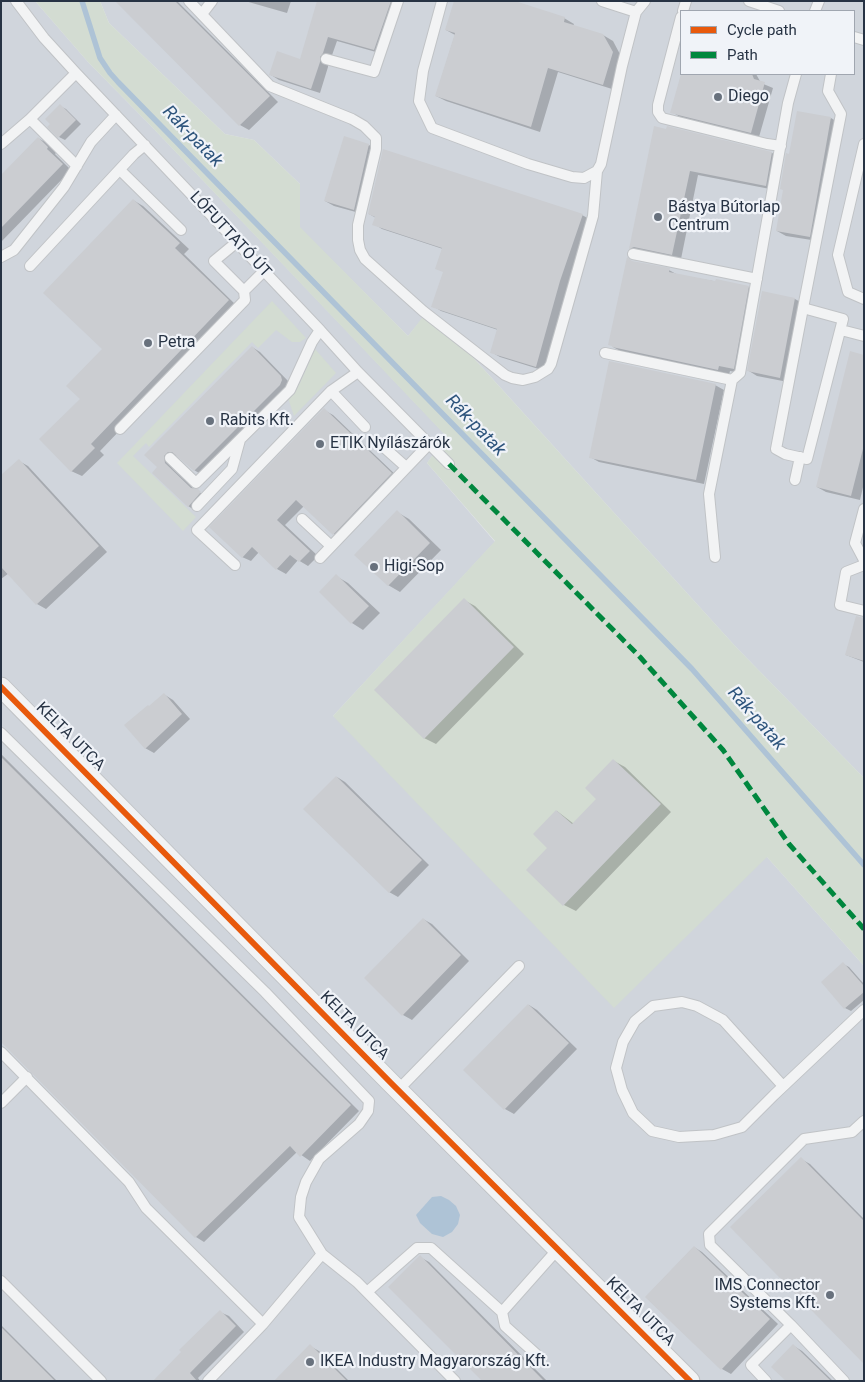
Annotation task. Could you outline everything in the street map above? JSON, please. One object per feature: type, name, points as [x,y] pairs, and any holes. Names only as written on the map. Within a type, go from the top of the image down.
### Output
[{"type":"street","name":"KELTA UTCA","points":[[1,687],[398,1090],[690,1381]]},
{"type":"lane","name":"LÓFUTTATÓ ÚT","points":[[16,1],[44,38],[76,73],[358,372],[449,464]]},
{"type":"lane","points":[[189,1],[270,86],[352,119],[364,126],[376,138],[376,149],[358,225],[358,240],[365,260],[423,311],[505,375],[518,380],[535,377],[548,369],[554,357],[593,216],[598,171],[622,66],[636,12],[645,1]]},
{"type":"lane","points":[[202,14],[212,1]]},
{"type":"lane","points":[[326,59],[374,72],[398,1]]},
{"type":"lane","points":[[442,1],[423,70],[419,101],[432,128],[528,164],[572,177],[584,178],[598,171]]},
{"type":"lane","points":[[602,1],[636,12]]},
{"type":"lane","points":[[749,1],[776,10]]},
{"type":"lane","points":[[680,21],[658,105],[658,112],[662,118],[781,146]]},
{"type":"lane","points":[[1,144],[30,119],[76,73]]},
{"type":"lane","points":[[715,557],[709,494],[732,380],[740,373],[788,103],[796,75]]},
{"type":"lane","points":[[803,308],[843,319],[807,459],[785,454],[776,449],[840,114],[828,91],[831,75]]},
{"type":"lane","points":[[1,257],[14,250],[64,187],[91,142],[116,115]]},
{"type":"lane","points":[[30,119],[77,166]]},
{"type":"lane","points":[[864,144],[838,255],[848,292],[864,298]]},
{"type":"lane","points":[[30,266],[145,145]]},
{"type":"lane","points":[[120,170],[181,230]]},
{"type":"lane","points":[[120,429],[244,300],[244,291],[214,261],[237,242]]},
{"type":"lane","points":[[633,254],[757,279]]},
{"type":"lane","points":[[244,291],[264,272]]},
{"type":"lane","points":[[170,458],[196,483],[290,390],[312,342],[320,330]]},
{"type":"lane","points":[[841,330],[864,336]]},
{"type":"lane","points":[[605,353],[732,380]]},
{"type":"lane","points":[[235,565],[197,530],[330,391],[358,372]]},
{"type":"lane","points":[[330,391],[366,427]]},
{"type":"lane","points":[[197,506],[232,470],[240,439]]},
{"type":"lane","points":[[378,442],[406,467]]},
{"type":"lane","points":[[320,558],[429,444]]},
{"type":"lane","points":[[795,480],[800,457]]},
{"type":"lane","points":[[864,510],[855,543],[864,560]]},
{"type":"lane","points":[[302,519],[330,546]]},
{"type":"lane","points":[[864,565],[846,572],[840,605],[864,611]]},
{"type":"lane","points":[[1,733],[265,992],[369,1102],[368,1111],[359,1124],[319,1159],[303,1190],[299,1217],[322,1254],[357,1282],[455,1381]]},
{"type":"lane","points":[[398,1090],[519,966]]},
{"type":"lane","points":[[783,1086],[723,1020],[698,1006],[682,1002],[653,1006],[636,1020],[623,1042],[616,1068],[622,1090],[633,1113],[652,1131],[679,1137],[714,1135],[742,1127],[864,1010]]},
{"type":"lane","points":[[1,1052],[129,1182],[146,1208],[263,1324]]},
{"type":"lane","points":[[1,1103],[27,1077]]},
{"type":"lane","points":[[844,1381],[791,1325],[710,1245],[709,1234],[804,1139],[852,1132],[864,1121]]},
{"type":"lane","points":[[367,1292],[417,1248],[431,1248],[502,1312],[506,1326],[536,1354]]},
{"type":"lane","points":[[502,1312],[557,1250]]},
{"type":"lane","points":[[208,1381],[263,1324],[322,1254]]},
{"type":"lane","points":[[1,1281],[101,1381]]},
{"type":"lane","points":[[766,1381],[751,1365],[791,1325]]},
{"type":"shaded area","points":[[1,1],[35,1],[88,62],[447,436],[427,463],[495,542],[333,716],[767,857],[864,966],[864,1381],[1,1381]]},
{"type":"shaded area","points":[[35,1],[100,1],[109,23],[225,134],[254,140],[300,184],[300,227],[408,336],[429,309],[736,647],[864,778],[864,966],[767,857],[614,1008],[333,716],[495,541],[427,463],[446,436],[88,62]]},
{"type":"shaded area","points":[[100,1],[864,1],[864,778],[736,647],[430,310],[408,336],[299,227],[300,184],[254,140],[225,134],[109,23]]},
{"type":"shaded area","points":[[272,301],[306,338],[300,342],[292,342],[276,330],[258,348],[252,342],[149,447],[146,443],[133,456],[196,517],[183,531],[117,463]]},
{"type":"shaded area","points":[[315,349],[336,373],[294,416],[288,398],[300,383]]},
{"type":"water","points":[[441,1196],[456,1206],[460,1215],[458,1224],[452,1232],[443,1237],[432,1234],[420,1223],[416,1215],[432,1197]]},
{"type":"building","points":[[115,1],[175,1],[270,96],[239,126]]},
{"type":"building","points":[[317,1],[391,1],[374,50],[328,37],[311,89],[269,75],[277,51],[300,59]]},
{"type":"building","points":[[454,1],[515,1],[565,17],[564,22],[603,34],[613,52],[603,85],[548,68],[531,127],[435,96],[455,33],[445,30]]},
{"type":"building","name":"Diego","points":[[681,75],[752,75],[754,79],[765,82],[751,133],[670,113]]},
{"type":"building","points":[[60,104],[76,120],[58,138],[47,127],[50,124],[45,119]]},
{"type":"building","points":[[797,111],[831,117],[810,237],[776,231],[783,190],[780,189],[786,153],[789,154]]},
{"type":"building","name":"Bástya Bútorlap Centrum","points":[[654,126],[666,129],[667,126],[772,152],[766,186],[690,171],[672,255],[634,247],[629,249]]},
{"type":"building","points":[[344,136],[369,144],[354,210],[324,201]]},
{"type":"building","points":[[38,137],[48,147],[47,149],[63,164],[1,228],[1,175]]},
{"type":"building","points":[[383,149],[583,214],[560,281],[536,367],[490,353],[497,329],[431,307],[443,272],[435,269],[442,248],[372,225],[375,217],[368,214]]},
{"type":"building","points":[[133,199],[180,243],[175,248],[229,300],[91,444],[95,448],[71,472],[39,439],[80,399],[66,386],[102,349],[43,293]]},
{"type":"building","points":[[627,257],[632,261],[670,268],[669,272],[749,286],[734,369],[719,366],[718,370],[608,345]]},
{"type":"building","points":[[762,291],[795,298],[780,378],[747,371]]},
{"type":"building","name":"Rabits Kft.","points":[[252,346],[281,376],[280,385],[194,471],[172,452],[168,452],[164,456],[165,463],[191,488],[198,489],[201,492],[188,507],[152,473],[157,467],[144,455]]},
{"type":"building","points":[[850,351],[864,355],[864,445],[851,496],[816,487]]},
{"type":"building","points":[[609,361],[716,384],[696,480],[589,458]]},
{"type":"building","points":[[324,408],[392,473],[333,535],[296,500],[277,520],[310,551],[299,562],[290,555],[276,570],[252,547],[242,558],[209,527]]},
{"type":"building","points":[[19,459],[99,546],[36,605],[1,567],[1,475]]},
{"type":"building","points":[[397,510],[430,543],[388,586],[354,555]]},
{"type":"building","points":[[336,574],[369,606],[351,624],[319,592]]},
{"type":"building","points":[[464,598],[514,647],[424,739],[374,690]]},
{"type":"building","points":[[856,616],[864,618],[864,661],[845,655]]},
{"type":"building","points":[[164,693],[182,714],[145,749],[124,725]]},
{"type":"building","points":[[1,757],[351,1105],[300,1157],[290,1146],[195,1238],[1,1042]]},
{"type":"building","points":[[613,759],[661,804],[563,906],[526,870],[547,848],[533,834],[556,810],[572,824],[596,799],[585,788]]},
{"type":"building","points":[[336,776],[422,860],[389,893],[303,809]]},
{"type":"building","points":[[423,918],[461,955],[402,1016],[364,978]]},
{"type":"building","points":[[843,962],[864,986],[864,992],[844,1009],[821,982]]},
{"type":"building","points":[[528,1004],[569,1043],[504,1110],[463,1070]]},
{"type":"building","name":"IMS Connector Systems Kft.","points":[[801,1157],[864,1221],[864,1364],[730,1227]]},
{"type":"building","points":[[694,1246],[770,1319],[721,1370],[645,1297]]},
{"type":"building","points":[[420,1255],[544,1381],[482,1381],[388,1287]]},
{"type":"building","points":[[220,1310],[236,1326],[190,1373],[197,1381],[153,1381],[181,1352],[179,1350]]},
{"type":"building","points":[[1,1327],[55,1381],[1,1381]]},
{"type":"building","name":"IKEA Industry Magyarország Kft.","points":[[310,1344],[347,1381],[274,1381]]},
{"type":"building","points":[[793,1344],[831,1381],[786,1381],[771,1367]]},
{"type":"waterway","name":"Rák-patak","points":[[82,1],[100,58],[118,82],[692,669],[864,865]]},
{"type":"marked path","points":[[449,464],[640,657],[723,750],[789,844],[864,929]]},
{"type":"cycle path","points":[[1,687],[391,1083],[690,1381]]},
{"type":"place","name":"Diego","points":[[718,97]]},
{"type":"place","name":"Bástya Bútorlap Centrum","points":[[658,217]]},
{"type":"place","name":"Petra","points":[[148,343]]},
{"type":"place","name":"Rabits Kft.","points":[[210,421]]},
{"type":"place","name":"ETIK Nyílászárók","points":[[320,444]]},
{"type":"place","name":"Higi-Sop","points":[[374,567]]},
{"type":"place","name":"IMS Connector Systems Kft.","points":[[830,1295]]},
{"type":"place","name":"IKEA Industry Magyarország Kft.","points":[[310,1362]]}]
